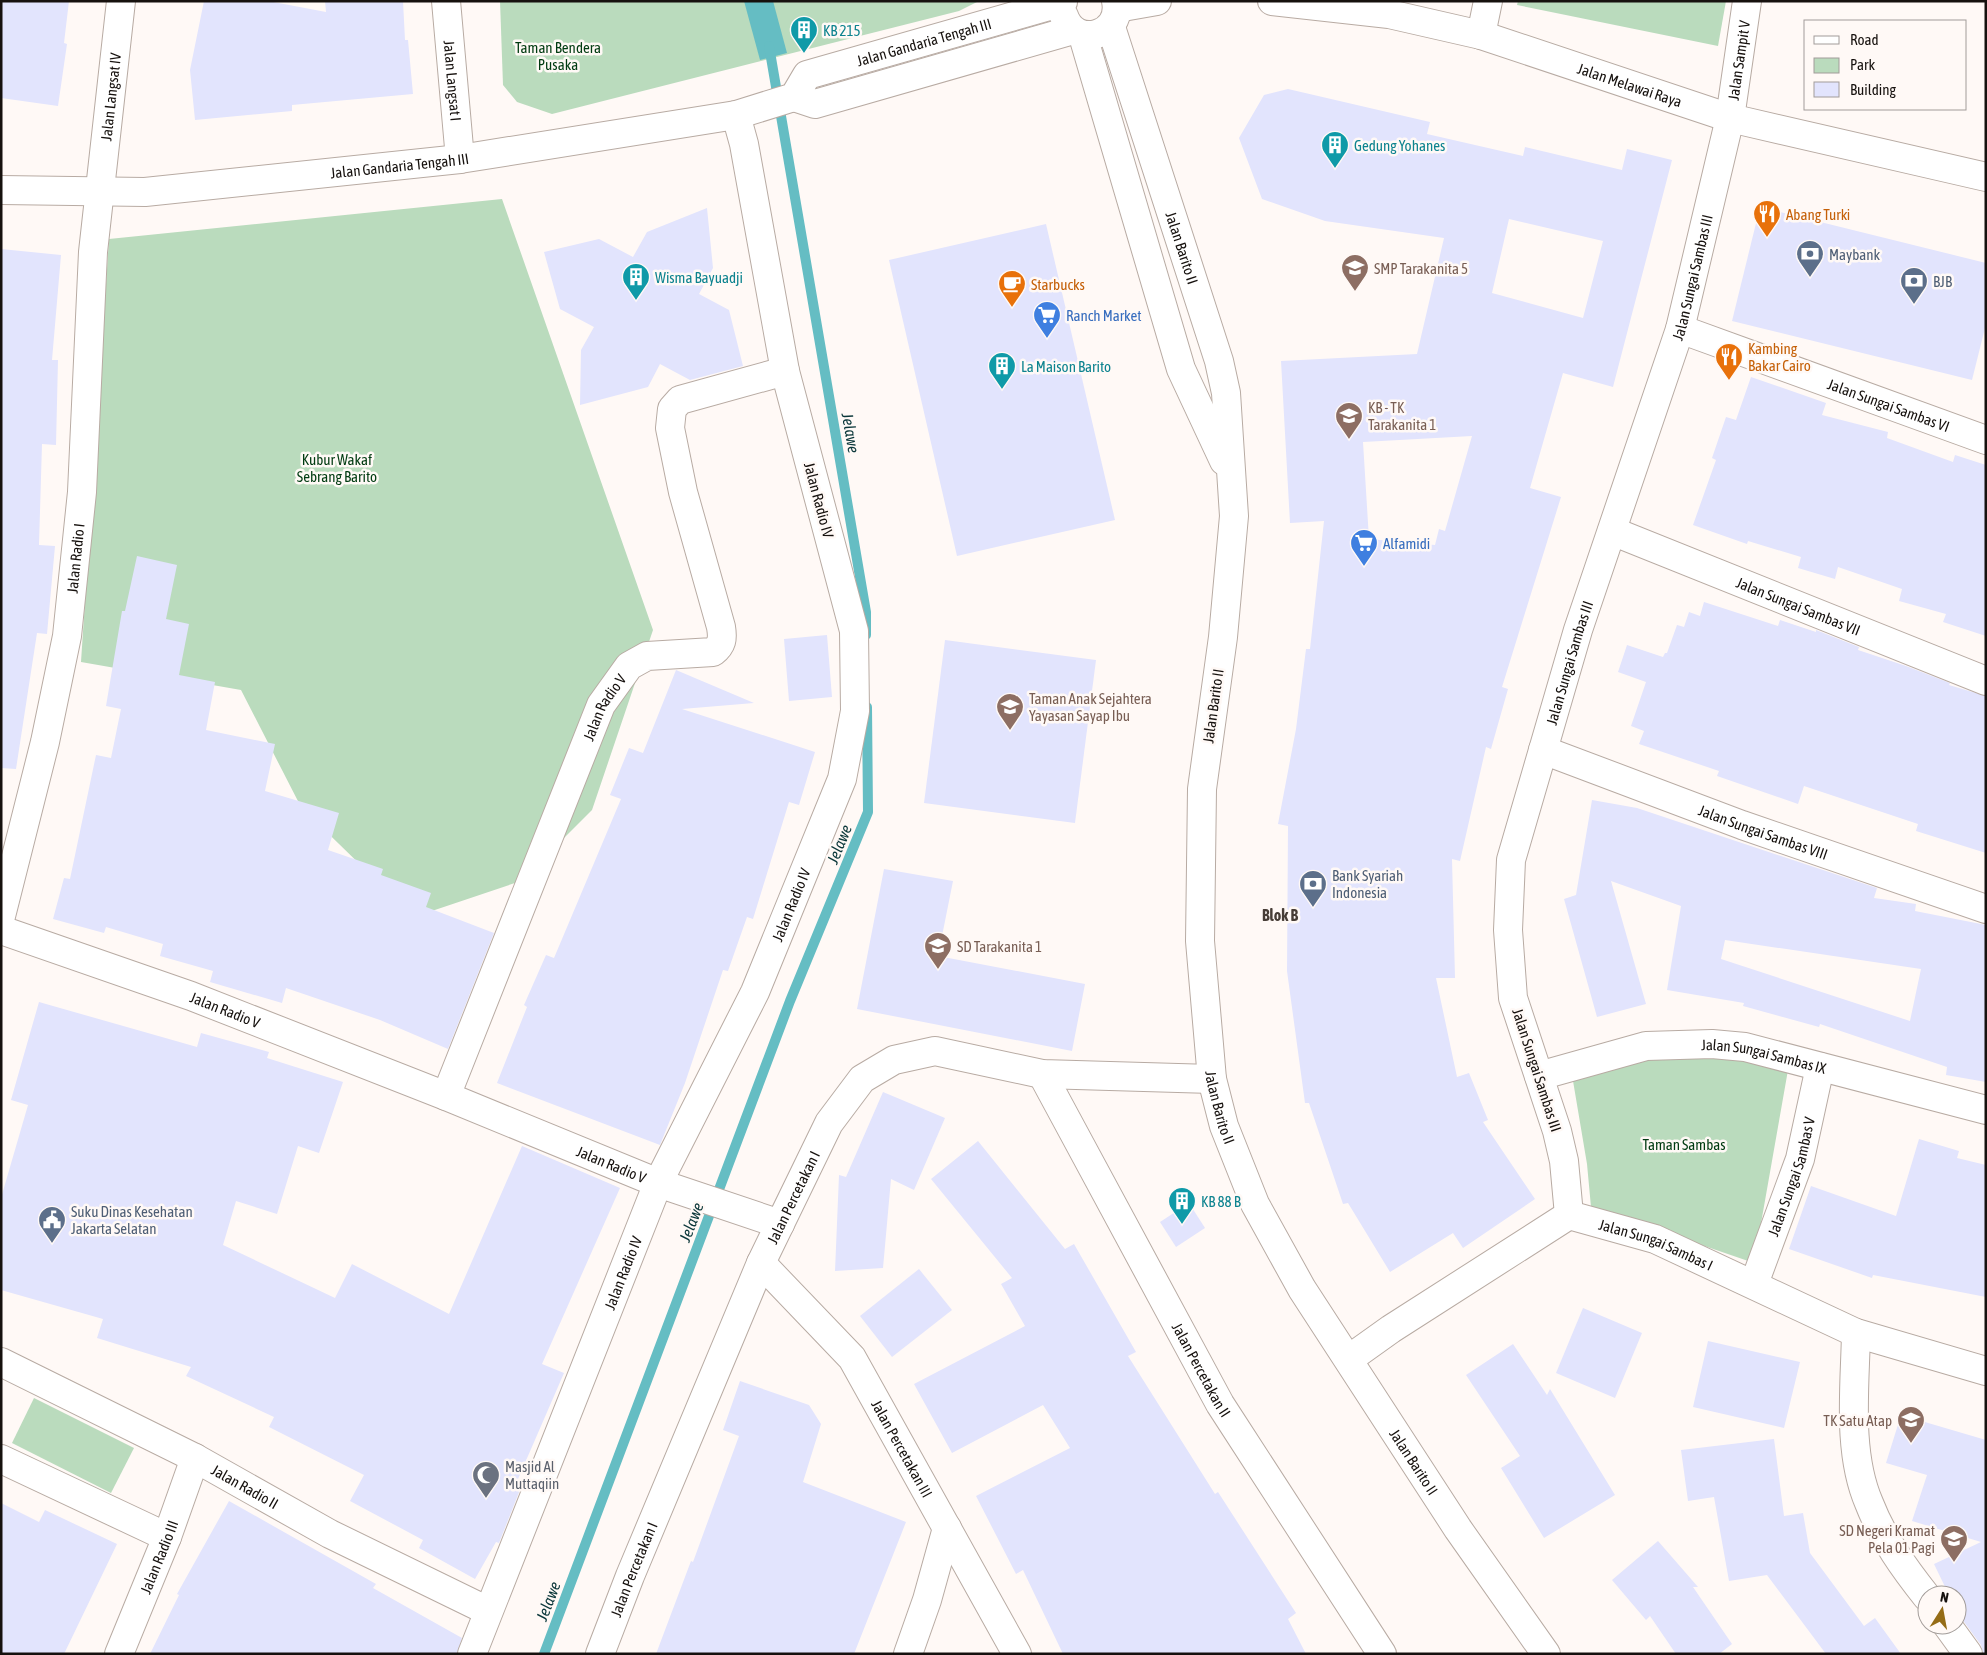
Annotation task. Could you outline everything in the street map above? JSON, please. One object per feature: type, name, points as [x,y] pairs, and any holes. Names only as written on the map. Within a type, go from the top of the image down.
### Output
[{"type":"street","name":"Jalan Langsat IV","points":[[101,192],[121,1]]},
{"type":"street","name":"Jalan Langsat I","points":[[446,1],[460,159]]},
{"type":"street","points":[[1114,12],[1157,1]]},
{"type":"street","name":"Jalan Melawai Raya","points":[[1272,1],[1390,14],[1481,35],[1730,118],[1986,176]]},
{"type":"street","points":[[1481,35],[1488,1]]},
{"type":"street","name":"Jalan Sampit V","points":[[1730,118],[1747,1]]},
{"type":"street","name":"Jalan Gandaria Tengah III","points":[[781,102],[807,75],[1063,2]]},
{"type":"street","name":"Jalan Barito II","points":[[1063,2],[1062,12],[1066,22],[1078,33],[1181,369],[1230,474]]},
{"type":"street","name":"Jalan Gandaria Tengah III","points":[[1,190],[146,192],[460,159],[736,115],[781,102],[815,104],[1078,33],[1103,33],[1114,12]]},
{"type":"street","name":"Jalan Barito II","points":[[1114,12],[1219,361],[1226,393],[1234,516],[1223,637],[1202,789],[1200,941],[1212,1079],[1224,1126],[1255,1204],[1302,1289],[1458,1529],[1546,1654]]},
{"type":"street","name":"Jalan Radio IV","points":[[472,1654],[488,1611],[669,1187],[755,992],[842,779],[855,711],[854,631],[785,371],[744,144],[736,115]]},
{"type":"street","name":"Jalan Sungai Sambas III","points":[[1569,1215],[1564,1161],[1557,1131],[1512,998],[1508,930],[1511,860],[1578,630],[1680,330],[1730,118]]},
{"type":"street","name":"Jalan Radio I","points":[[1,916],[45,742],[67,636],[82,492],[93,252],[101,192]]},
{"type":"street","name":"Jalan Sungai Sambas VI","points":[[1680,330],[1986,440]]},
{"type":"street","name":"Jalan Radio V","points":[[446,1096],[601,705],[629,666],[647,656],[713,652],[719,647],[723,639],[683,492],[670,428],[672,408],[680,400],[785,371]]},
{"type":"street","name":"Jalan Sungai Sambas VII","points":[[1612,531],[1986,681]]},
{"type":"street","name":"Jalan Sungai Sambas VIII","points":[[1543,750],[1742,825],[1986,909]]},
{"type":"street","name":"Jalan Radio V","points":[[1,930],[191,996],[446,1096],[669,1187],[737,1208],[780,1224]]},
{"type":"street","name":"Jalan Sungai Sambas IX","points":[[1539,1076],[1646,1046],[1712,1044],[1745,1047],[1986,1110]]},
{"type":"street","name":"Jalan Percetakan I","points":[[600,1654],[630,1576],[761,1263],[829,1123],[862,1079],[894,1060],[935,1051],[1042,1074],[1212,1079]]},
{"type":"street","name":"Jalan Sungai Sambas V","points":[[1754,1284],[1800,1159],[1820,1067]]},
{"type":"street","name":"Jalan Percetakan II","points":[[1042,1074],[1220,1404],[1382,1654]]},
{"type":"street","points":[[1349,1359],[1391,1329],[1569,1215]]},
{"type":"street","name":"Jalan Sungai Sambas I","points":[[1569,1215],[1655,1239],[1856,1333],[1986,1371]]},
{"type":"street","name":"Jalan Percetakan III","points":[[761,1263],[852,1358],[1017,1654]]},
{"type":"street","points":[[1856,1333],[1855,1403],[1857,1457],[1868,1502],[1894,1554],[1917,1585]]},
{"type":"street","name":"Jalan Radio II","points":[[1,1362],[195,1458],[330,1534],[488,1611]]},
{"type":"street","name":"Jalan Radio III","points":[[119,1654],[168,1537],[195,1458]]},
{"type":"street","points":[[1,1459],[168,1537]]},
{"type":"street","points":[[908,1654],[927,1600],[947,1528]]},
{"type":"street","points":[[1955,1635],[1968,1654]]},
{"type":"green space","name":"Taman Bendera Pusaka","points":[[500,1],[979,1],[959,11],[552,114],[517,102],[503,85]]},
{"type":"green space","points":[[1518,1],[1726,1],[1718,46],[1517,5]]},
{"type":"green space","name":"Kubur Wakaf Sebrang Barito","points":[[502,199],[653,630],[592,810],[521,881],[414,917],[301,807],[241,690],[81,662],[109,239]]},
{"type":"green space","name":"Taman Sambas","points":[[1659,1054],[1714,1054],[1788,1070],[1754,1263],[1591,1207],[1587,1164],[1571,1069]]},
{"type":"green space","points":[[34,1398],[134,1448],[111,1493],[12,1443]]},
{"type":"water","points":[[744,1],[773,1],[787,53],[760,60]]},
{"type":"building","points":[[1,1],[69,1],[64,43],[67,44],[58,106],[1,98]]},
{"type":"building","points":[[204,1],[268,1],[326,12],[325,1],[403,1],[405,40],[408,40],[413,94],[292,105],[292,111],[195,120],[190,70]]},
{"type":"building","points":[[1288,89],[1430,122],[1427,134],[1523,156],[1525,147],[1622,170],[1627,149],[1672,160],[1613,387],[1563,373],[1530,488],[1561,497],[1502,687],[1508,689],[1491,749],[1486,747],[1460,861],[1452,859],[1455,978],[1436,978],[1457,1077],[1469,1073],[1488,1120],[1483,1122],[1535,1199],[1463,1248],[1453,1233],[1390,1272],[1348,1203],[1343,1204],[1309,1103],[1305,1103],[1287,971],[1288,826],[1278,824],[1296,729],[1306,649],[1310,649],[1324,521],[1290,523],[1281,361],[1417,354],[1444,238],[1325,221],[1262,199],[1239,138],[1264,95]],"holes":[[[1509,219],[1603,241],[1583,318],[1492,293]],[[1472,436],[1445,531],[1439,529],[1435,545],[1369,539],[1363,442]]]},
{"type":"building","points":[[1760,207],[1986,263],[1986,324],[1972,380],[1732,321]]},
{"type":"building","name":"Wisma Bayuadji","points":[[707,208],[713,268],[699,294],[729,310],[743,366],[690,380],[660,364],[648,387],[580,405],[581,350],[594,327],[560,309],[544,252],[599,239],[633,257],[647,232]]},
{"type":"building","name":"La Maison Barito","points":[[1046,224],[1115,520],[957,556],[889,260]]},
{"type":"building","points":[[1,249],[61,255],[52,360],[58,360],[56,445],[42,444],[39,545],[55,546],[47,634],[37,633],[16,769],[1,768]]},
{"type":"building","points":[[1751,377],[1826,403],[1822,415],[1888,432],[1887,438],[1953,462],[1955,455],[1986,465],[1986,636],[1943,622],[1946,614],[1899,601],[1902,589],[1838,567],[1835,579],[1798,568],[1801,557],[1748,541],[1747,544],[1693,525],[1716,460],[1712,458],[1726,417],[1736,420]]},
{"type":"building","points":[[137,556],[177,565],[166,619],[189,624],[179,675],[215,682],[206,730],[275,744],[265,791],[339,813],[328,850],[383,869],[381,875],[431,893],[426,907],[494,933],[448,1049],[380,1020],[286,988],[282,1003],[210,982],[213,971],[160,956],[163,944],[106,927],[104,933],[53,919],[64,878],[70,879],[96,755],[111,758],[121,709],[106,706],[122,611],[125,611]]},
{"type":"building","points":[[1704,602],[1778,626],[1780,620],[1816,632],[1816,630],[1859,647],[1858,650],[1906,666],[1950,683],[1949,685],[1986,696],[1986,853],[1916,831],[1918,824],[1804,786],[1798,804],[1717,776],[1719,771],[1639,744],[1644,731],[1631,726],[1646,682],[1618,672],[1627,645],[1663,657],[1667,653],[1677,625],[1684,627],[1689,612],[1700,616]]},
{"type":"building","points":[[827,635],[832,697],[789,701],[784,639]]},
{"type":"building","name":"Taman Anak Sejahtera Yayasan Sayap Ibu","points":[[945,640],[1096,660],[1075,823],[924,803]]},
{"type":"building","points":[[676,670],[754,703],[682,709],[815,752],[799,805],[789,802],[753,919],[747,917],[728,971],[723,970],[685,1083],[660,1145],[497,1083],[527,1007],[524,1005],[546,955],[554,958],[621,799],[610,795],[629,748],[643,753]]},
{"type":"building","points":[[1592,800],[1637,808],[1877,888],[1874,898],[1916,904],[1915,911],[1986,925],[1986,1082],[1946,1075],[1947,1067],[1820,1024],[1819,1027],[1743,1006],[1744,1003],[1667,990],[1681,906],[1611,881],[1646,1004],[1597,1017],[1564,899],[1576,895]],"holes":[[[1725,940],[1921,969],[1910,1021],[1721,959]]]},
{"type":"building","name":"SD Tarakanita 1","points":[[884,869],[953,881],[938,956],[1085,984],[1072,1051],[857,1009]]},
{"type":"building","points":[[39,1002],[197,1047],[201,1033],[269,1052],[267,1058],[343,1082],[319,1153],[298,1146],[277,1214],[236,1201],[223,1245],[335,1298],[352,1264],[449,1314],[522,1146],[620,1188],[542,1364],[564,1373],[518,1479],[523,1482],[499,1543],[496,1542],[475,1579],[419,1548],[423,1540],[350,1501],[364,1475],[269,1427],[274,1417],[186,1376],[191,1367],[97,1338],[103,1319],[1,1290],[1,1198],[28,1105],[11,1100]]},
{"type":"building","points":[[883,1092],[945,1118],[914,1190],[891,1179],[883,1268],[835,1271],[839,1175],[846,1177]]},
{"type":"building","points":[[1919,1139],[1959,1151],[1957,1158],[1986,1165],[1986,1297],[1873,1275],[1872,1278],[1789,1249],[1811,1186],[1896,1216]]},
{"type":"building","points":[[978,1141],[1065,1249],[1074,1244],[1136,1352],[1128,1356],[1215,1494],[1218,1492],[1296,1613],[1288,1619],[1306,1654],[1063,1654],[1023,1570],[1016,1574],[976,1496],[1070,1448],[1043,1405],[952,1453],[914,1384],[1025,1326],[1001,1284],[1012,1278],[931,1179]]},
{"type":"building","name":"KB 88 B","points":[[1189,1203],[1205,1228],[1176,1247],[1160,1222]]},
{"type":"building","points":[[919,1269],[952,1310],[892,1357],[860,1316]]},
{"type":"building","points":[[1583,1308],[1642,1333],[1615,1398],[1556,1373]]},
{"type":"building","points":[[1708,1341],[1800,1362],[1784,1428],[1693,1407]]},
{"type":"building","points":[[1513,1344],[1547,1395],[1550,1389],[1615,1495],[1544,1538],[1501,1468],[1520,1456],[1466,1375]]},
{"type":"building","points":[[740,1381],[809,1405],[821,1424],[803,1482],[906,1522],[854,1654],[656,1654],[691,1561],[693,1562],[739,1436],[723,1430]]},
{"type":"building","name":"SD Negeri Kramat Pela 01 Pagi","points":[[1901,1415],[1986,1440],[1986,1654],[1983,1654],[1981,1645],[1967,1626],[1967,1585],[1944,1585],[1934,1564],[1981,1542],[1912,1521],[1927,1475],[1886,1463]]},
{"type":"building","points":[[1774,1439],[1784,1516],[1803,1513],[1810,1553],[1864,1626],[1875,1618],[1901,1654],[1826,1654],[1767,1575],[1729,1581],[1714,1497],[1688,1501],[1681,1450]]},
{"type":"building","points":[[229,1501],[376,1584],[373,1588],[462,1638],[457,1654],[150,1654],[179,1595],[177,1594]]},
{"type":"building","points":[[1,1503],[39,1522],[45,1510],[117,1544],[64,1654],[1,1654]]},
{"type":"building","points":[[1658,1541],[1698,1587],[1693,1587],[1732,1644],[1719,1654],[1676,1654],[1650,1616],[1646,1620],[1612,1580]]},
{"type":"waterway","name":"Jelawe","points":[[769,46],[866,612],[866,635]]},
{"type":"waterway","name":"Jelawe","points":[[544,1654],[790,1001],[868,812],[867,707]]},
{"type":"place","name":"KB 215","points":[[804,54]]},
{"type":"place","name":"Gedung Yohanes","points":[[1335,169]]},
{"type":"place","name":"Abang Turki","points":[[1767,238]]},
{"type":"place","name":"Maybank","points":[[1810,278]]},
{"type":"place","name":"SMP Tarakanita 5","points":[[1355,292]]},
{"type":"place","name":"Wisma Bayuadji","points":[[636,301]]},
{"type":"place","name":"BJB","points":[[1914,305]]},
{"type":"place","name":"Starbucks","points":[[1012,308]]},
{"type":"place","name":"Ranch Market","points":[[1047,339]]},
{"type":"place","name":"Kambing Bakar Cairo","points":[[1729,381]]},
{"type":"place","name":"La Maison Barito","points":[[1002,390]]},
{"type":"place","name":"KB - TK Tarakanita 1","points":[[1349,440]]},
{"type":"place","name":"Alfamidi","points":[[1364,567]]},
{"type":"place","name":"Taman Anak Sejahtera Yayasan Sayap Ibu","points":[[1010,731]]},
{"type":"place","name":"Bank Syariah Indonesia","points":[[1313,908]]},
{"type":"place","name":"SD Tarakanita 1","points":[[938,970]]},
{"type":"place","name":"KB 88 B","points":[[1182,1225]]},
{"type":"place","name":"Suku Dinas Kesehatan Jakarta Selatan","points":[[52,1244]]},
{"type":"place","name":"TK Satu Atap","points":[[1911,1444]]},
{"type":"place","name":"Masjid Al Muttaqiin","points":[[486,1499]]},
{"type":"place","name":"SD Negeri Kramat Pela 01 Pagi","points":[[1954,1563]]},
{"type":"district","name":"Blok B","points":[[1280,915]]}]
